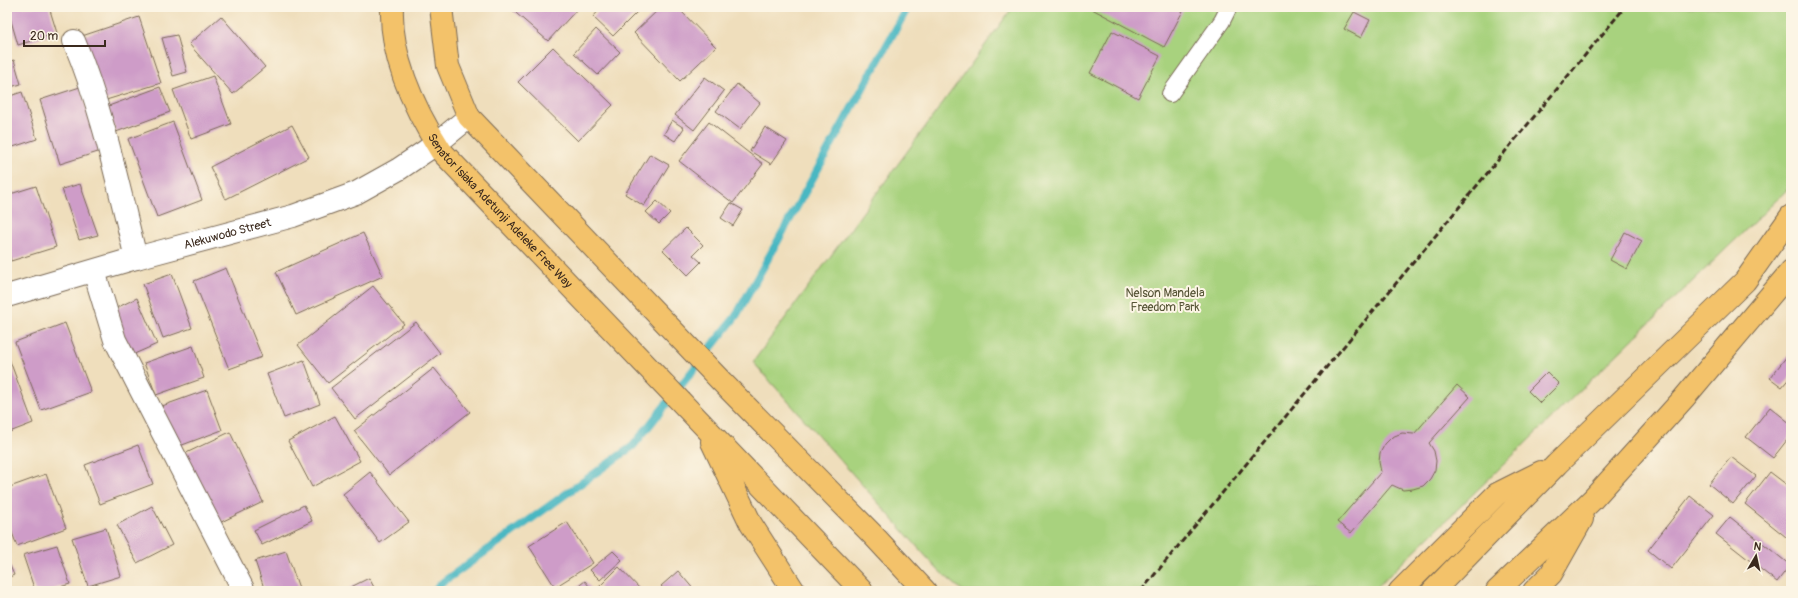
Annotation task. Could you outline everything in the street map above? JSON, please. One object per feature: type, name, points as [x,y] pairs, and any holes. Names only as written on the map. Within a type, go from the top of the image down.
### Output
[{"type":"main road","name":"Senator Isiaka Adetunji Adeleke Free Way","points":[[392,7],[391,22],[403,80],[441,151],[862,591]]},
{"type":"main road","points":[[441,7],[448,66],[469,117],[721,381],[872,534],[925,591]]},
{"type":"main road","points":[[1433,591],[1557,464],[1745,281],[1791,216]]},
{"type":"main road","points":[[1497,591],[1592,500],[1684,398],[1791,271]]},
{"type":"main road","points":[[701,424],[751,524],[794,591]]},
{"type":"main road","points":[[1400,591],[1497,494],[1557,464]]},
{"type":"main road","points":[[1534,591],[1551,574],[1592,500]]},
{"type":"street","points":[[74,41],[90,79],[102,119],[136,258]]},
{"type":"street","name":"Alekuwodo Street","points":[[7,296],[136,258],[294,216],[356,193],[399,169],[436,144],[469,117]]},
{"type":"street","points":[[94,271],[115,340],[244,591]]},
{"type":"lane","points":[[1170,94],[1222,21],[1229,7]]},
{"type":"green space","name":"Nelson Mandela Freedom Park","points":[[1013,7],[1791,7],[1791,186],[1373,591],[963,591],[938,570],[753,362]]},
{"type":"building","points":[[7,7],[49,7],[57,33],[18,45]]},
{"type":"building","points":[[509,7],[579,7],[548,41]]},
{"type":"building","points":[[602,7],[642,7],[613,36],[593,17]]},
{"type":"building","points":[[661,7],[677,7],[716,47],[680,81],[634,33]]},
{"type":"building","points":[[1094,7],[1185,7],[1164,47],[1092,9]]},
{"type":"building","points":[[1354,12],[1370,20],[1361,38],[1344,29]]},
{"type":"building","points":[[221,16],[265,67],[233,94],[189,44]]},
{"type":"building","points":[[139,17],[161,83],[103,101],[82,36]]},
{"type":"building","points":[[596,29],[620,52],[598,75],[574,53]]},
{"type":"building","points":[[1112,31],[1160,56],[1138,98],[1090,73]]},
{"type":"building","points":[[177,35],[187,72],[173,76],[162,38]]},
{"type":"building","points":[[553,47],[613,105],[578,141],[518,82]]},
{"type":"building","points":[[14,60],[21,84],[7,88],[7,62]]},
{"type":"building","points":[[213,76],[231,124],[191,139],[173,90]]},
{"type":"building","points":[[705,77],[724,91],[694,130],[675,115]]},
{"type":"building","points":[[737,84],[760,103],[740,129],[716,111]]},
{"type":"building","points":[[80,87],[101,151],[60,164],[40,100]]},
{"type":"building","points":[[160,87],[170,112],[116,132],[106,107]]},
{"type":"building","points":[[22,92],[37,139],[7,149],[7,97]]},
{"type":"building","points":[[672,120],[684,128],[675,141],[664,134]]},
{"type":"building","points":[[173,122],[202,200],[157,217],[128,139]]},
{"type":"building","points":[[709,122],[763,164],[733,203],[679,161]]},
{"type":"building","points":[[292,125],[309,157],[226,199],[210,167]]},
{"type":"building","points":[[765,127],[787,141],[771,164],[750,151]]},
{"type":"building","points":[[650,154],[669,165],[644,206],[625,194]]},
{"type":"building","points":[[80,184],[98,235],[79,240],[62,189]]},
{"type":"building","points":[[36,186],[56,247],[11,261],[7,248],[7,195]]},
{"type":"building","points":[[657,201],[670,213],[659,224],[646,212]]},
{"type":"building","points":[[731,203],[743,210],[733,226],[721,218]]},
{"type":"building","points":[[686,228],[703,245],[693,255],[701,262],[688,275],[663,250]]},
{"type":"building","points":[[1625,232],[1642,241],[1627,269],[1610,260]]},
{"type":"building","points":[[363,233],[383,276],[296,315],[276,272]]},
{"type":"building","points":[[226,268],[262,357],[229,369],[194,281]]},
{"type":"building","points":[[172,274],[192,328],[163,338],[143,284]]},
{"type":"building","points":[[373,286],[404,324],[328,383],[298,345]]},
{"type":"building","points":[[137,298],[157,344],[132,355],[112,310]]},
{"type":"building","points":[[416,322],[440,353],[355,419],[331,388]]},
{"type":"building","points":[[65,323],[91,392],[41,410],[15,342]]},
{"type":"building","points":[[193,346],[204,378],[156,395],[144,363]]},
{"type":"building","points":[[1791,351],[1791,376],[1782,387],[1770,378]]},
{"type":"building","points":[[7,353],[33,423],[7,433]]},
{"type":"building","points":[[304,360],[320,404],[284,418],[267,374]]},
{"type":"building","points":[[434,368],[470,412],[389,475],[354,431]]},
{"type":"building","points":[[1547,372],[1559,384],[1540,403],[1528,391]]},
{"type":"building","points":[[1457,385],[1470,397],[1429,443],[1434,451],[1436,461],[1435,470],[1430,479],[1423,486],[1413,489],[1403,490],[1392,485],[1351,533],[1337,522],[1381,472],[1379,462],[1380,453],[1385,444],[1392,437],[1402,433],[1414,434]]},
{"type":"building","points":[[207,390],[222,430],[177,447],[162,406]]},
{"type":"building","points":[[1770,407],[1791,424],[1791,435],[1773,458],[1746,437]]},
{"type":"building","points":[[335,416],[360,461],[312,487],[288,441]]},
{"type":"building","points":[[230,432],[263,502],[215,525],[182,455]]},
{"type":"building","points":[[138,445],[153,484],[100,504],[85,465]]},
{"type":"building","points":[[1731,457],[1756,476],[1733,504],[1709,484]]},
{"type":"building","points":[[370,472],[409,522],[380,543],[343,494]]},
{"type":"building","points":[[1770,472],[1791,488],[1791,541],[1745,504]]},
{"type":"building","points":[[46,474],[66,528],[17,546],[7,519],[7,488]]},
{"type":"building","points":[[1690,496],[1714,515],[1671,569],[1648,550]]},
{"type":"building","points":[[304,505],[312,521],[262,545],[254,530]]},
{"type":"building","points":[[152,506],[172,545],[137,563],[117,525]]},
{"type":"building","points":[[1730,517],[1790,565],[1777,582],[1716,534]]},
{"type":"building","points":[[567,522],[593,563],[555,587],[529,546]]},
{"type":"building","points":[[106,528],[121,576],[88,586],[72,538]]},
{"type":"building","points":[[57,545],[70,584],[47,591],[35,591],[23,555]]},
{"type":"building","points":[[286,551],[300,591],[265,591],[255,561]]},
{"type":"building","points":[[613,551],[622,560],[600,580],[590,570]]},
{"type":"building","points":[[7,559],[14,575],[7,578]]},
{"type":"building","points":[[619,567],[642,591],[602,591],[599,587]]},
{"type":"building","points":[[678,571],[695,591],[666,591],[661,586]]},
{"type":"building","points":[[369,578],[376,591],[343,591]]},
{"type":"building","points":[[585,581],[593,591],[572,591]]},
{"type":"waterway","points":[[434,591],[443,582],[633,446],[736,316],[908,7]]},
{"type":"railway","points":[[1141,591],[1625,7]]}]
